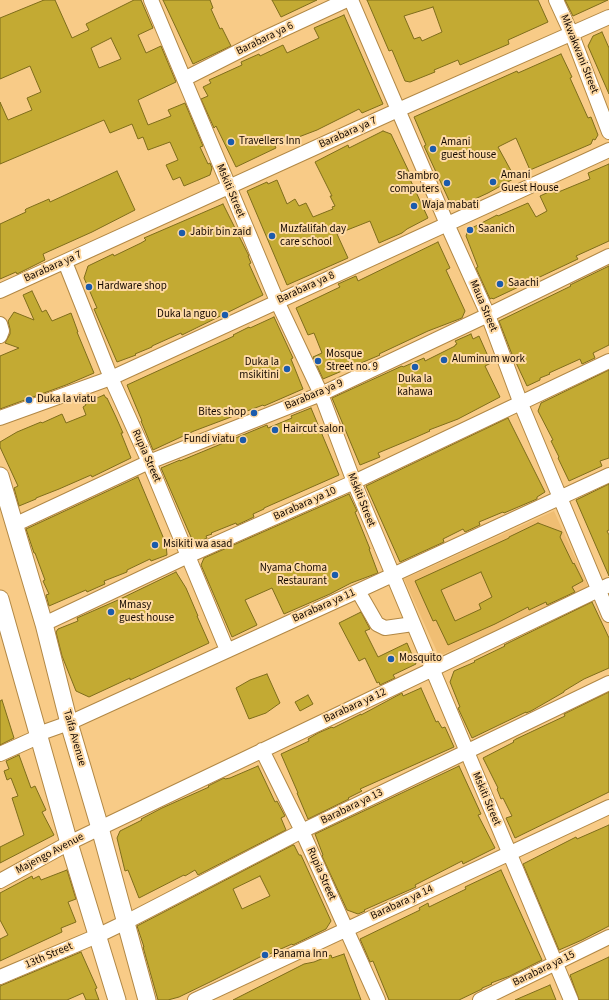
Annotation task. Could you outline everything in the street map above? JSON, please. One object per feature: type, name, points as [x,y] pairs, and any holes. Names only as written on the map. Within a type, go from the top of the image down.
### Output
[{"type":"main road","name":"Taifa Avenue","points":[[0,476],[44,624],[69,723],[148,1000]]},
{"type":"main road","points":[[0,599],[69,843],[116,1000]]},
{"type":"street","name":"Mskiti Street","points":[[151,0],[277,302],[321,394],[354,482],[392,575],[572,1000]]},
{"type":"street","name":"Barabara ya 6","points":[[184,79],[273,34],[347,0]]},
{"type":"street","name":"Maua Street","points":[[352,0],[447,224],[488,315],[521,404],[560,498],[604,588],[609,615]]},
{"type":"street","name":"Mkwakwani Street","points":[[556,0],[572,35],[609,132]]},
{"type":"street","name":"Barabara ya 7","points":[[0,291],[398,110],[572,35],[609,17]]},
{"type":"street","name":"Barabara ya 8","points":[[0,418],[110,378],[609,150]]},
{"type":"street","name":"Barabara ya 9","points":[[14,525],[149,462],[321,394],[609,256]]},
{"type":"street","name":"Rupia Street","points":[[65,262],[110,378],[149,462],[227,650]]},
{"type":"street","points":[[0,324],[2,331],[0,336]]},
{"type":"street","name":"Barabara ya 10","points":[[44,624],[188,556],[354,482],[609,361]]},
{"type":"street","name":"Barabara ya 11","points":[[0,754],[358,591],[609,474]]},
{"type":"street","name":"Barabara ya 12","points":[[100,828],[604,588]]},
{"type":"street","points":[[358,591],[377,624],[385,628],[413,624]]},
{"type":"street","name":"Barabara ya 13","points":[[98,936],[302,831],[609,683]]},
{"type":"street","name":"Rupia Street","points":[[262,750],[302,831],[378,1000]]},
{"type":"street","name":"Barabara ya 14","points":[[195,1000],[609,807]]},
{"type":"street","name":"Majengo Avenue","points":[[0,881],[69,843],[100,828]]},
{"type":"street","name":"13th Street","points":[[0,977],[98,936]]},
{"type":"street","name":"Barabara ya 15","points":[[480,1000],[609,938]]},
{"type":"shaded area","points":[[554,511],[589,589],[439,656],[404,579]]},
{"type":"building","points":[[44,0],[55,0],[72,38],[89,30],[86,24],[134,0],[141,0],[153,28],[138,35],[146,53],[161,46],[176,82],[138,100],[148,125],[171,116],[168,110],[185,103],[203,146],[200,147],[208,164],[210,163],[212,168],[210,175],[184,186],[180,177],[173,180],[166,165],[178,160],[170,142],[148,150],[143,137],[138,139],[132,124],[110,133],[104,120],[0,164],[0,102],[8,120],[32,110],[27,98],[41,92],[30,66],[0,79],[0,18]],"holes":[[[111,38],[121,59],[99,68],[91,48]]]},
{"type":"building","points":[[163,0],[210,0],[213,8],[211,9],[220,29],[222,28],[231,46],[193,64]]},
{"type":"building","points":[[272,0],[317,0],[281,17]]},
{"type":"building","points":[[367,0],[538,0],[548,22],[508,40],[509,44],[460,65],[458,60],[434,70],[435,72],[410,82],[405,81],[392,50],[389,51]],"holes":[[[433,7],[442,32],[422,41],[420,37],[414,39],[404,16]]]},
{"type":"building","points":[[565,0],[608,0],[573,16]]},
{"type":"building","points":[[344,15],[383,104],[362,113],[359,109],[317,130],[275,146],[276,148],[236,167],[216,126],[214,128],[201,99],[208,96],[203,87],[211,83],[209,80],[242,65],[241,62],[259,54],[260,56],[283,45],[287,53],[319,38],[314,28]]},
{"type":"building","points":[[602,32],[609,48],[609,94],[588,46],[593,36]]},
{"type":"building","points":[[561,54],[588,118],[591,117],[598,135],[595,140],[593,139],[591,144],[530,170],[516,138],[498,147],[515,178],[488,193],[453,209],[424,146],[426,145],[414,117],[517,71],[518,73]]},
{"type":"building","points":[[383,131],[391,134],[411,176],[409,177],[428,218],[402,233],[379,243],[370,221],[337,234],[348,258],[287,285],[247,191],[267,182],[268,184],[277,180],[287,204],[295,199],[299,206],[306,203],[313,217],[333,209],[332,207],[335,206],[330,196],[332,196],[315,162],[348,145],[349,148]]},
{"type":"building","points":[[609,164],[609,241],[576,256],[578,259],[493,299],[490,299],[476,268],[478,267],[466,236],[468,230],[497,215],[498,216],[528,203],[536,217],[547,211],[540,196],[553,190],[556,193],[590,179],[588,173]]},
{"type":"building","points":[[117,171],[135,210],[92,232],[43,254],[45,260],[17,274],[16,272],[0,279],[0,224],[26,212],[26,209],[49,199],[50,202]]},
{"type":"building","points":[[223,204],[249,256],[251,263],[249,264],[263,295],[182,335],[181,333],[135,354],[136,355],[117,362],[94,309],[97,308],[84,278],[88,266],[141,243],[146,240],[144,238]]},
{"type":"building","points":[[438,242],[450,268],[446,270],[465,311],[462,318],[428,331],[379,354],[380,355],[323,379],[313,357],[322,353],[314,333],[308,335],[296,308],[340,287],[338,284],[356,276],[358,281]]},
{"type":"building","points":[[609,266],[609,345],[593,353],[595,358],[582,364],[580,359],[549,373],[550,374],[540,378],[540,380],[527,386],[511,352],[499,321]]},
{"type":"building","points":[[32,291],[42,312],[46,310],[52,321],[71,313],[94,373],[0,409],[0,356],[19,348],[5,343],[10,334],[8,321],[14,312],[34,320],[23,295]]},
{"type":"building","points":[[274,317],[293,358],[291,359],[303,389],[264,406],[263,405],[194,431],[153,450],[127,385],[234,336],[233,335],[249,327],[250,328]]},
{"type":"building","points":[[471,334],[473,339],[479,336],[491,363],[485,366],[500,397],[458,419],[429,430],[430,431],[378,453],[380,457],[360,465],[332,398],[402,366],[403,367],[424,358],[425,361],[455,346],[457,344],[455,341]]},
{"type":"building","points":[[609,370],[609,458],[600,461],[602,466],[569,481],[551,441],[553,440],[538,411],[541,403]]},
{"type":"building","points":[[104,395],[107,398],[123,433],[121,433],[131,458],[92,477],[91,475],[19,506],[14,488],[18,486],[0,447],[0,442],[17,432],[62,414],[66,423],[86,415],[83,407],[86,405],[85,403]]},
{"type":"building","points":[[311,408],[339,475],[264,508],[253,514],[254,517],[237,525],[236,523],[211,533],[212,534],[206,536],[207,538],[194,544],[161,468],[267,425],[268,428]]},
{"type":"building","points":[[508,418],[545,492],[537,497],[537,499],[479,522],[480,525],[465,532],[463,529],[443,539],[444,542],[400,562],[366,486]]},
{"type":"building","points":[[138,477],[166,544],[167,555],[151,561],[150,559],[127,570],[127,572],[104,581],[105,584],[87,592],[86,590],[49,606],[46,595],[49,594],[43,581],[45,580],[26,529]]},
{"type":"building","points":[[609,484],[609,530],[607,531],[609,535],[609,576],[576,500]]},
{"type":"building","points":[[349,494],[357,511],[355,512],[378,573],[351,583],[284,614],[272,588],[245,600],[257,625],[232,637],[201,565],[204,558]]},
{"type":"building","points":[[538,523],[562,532],[560,537],[583,581],[572,587],[575,592],[547,605],[546,602],[529,610],[528,607],[448,645],[436,620],[433,621],[415,581]],"holes":[[[481,572],[492,597],[479,604],[481,609],[455,621],[441,590]]]},
{"type":"building","points":[[176,572],[186,588],[209,643],[130,680],[130,678],[89,697],[76,691],[62,656],[56,632],[58,629],[78,621],[77,618]]},
{"type":"building","points":[[592,602],[609,638],[609,668],[584,679],[531,711],[472,738],[458,708],[460,707],[450,682],[454,671],[475,662],[474,661],[505,646],[504,645]]},
{"type":"building","points":[[361,612],[370,629],[365,631],[378,657],[407,643],[416,664],[393,675],[395,678],[380,685],[379,682],[377,683],[365,658],[359,661],[339,623]]},
{"type":"building","points":[[267,674],[280,703],[266,713],[249,719],[236,688],[250,680]]},
{"type":"building","points":[[421,688],[436,722],[438,721],[442,728],[445,727],[454,747],[360,789],[362,791],[348,798],[349,799],[308,819],[281,754],[309,741],[308,739],[318,733],[361,715],[402,693],[403,696]]},
{"type":"building","points":[[609,692],[609,792],[515,838],[506,818],[512,816],[503,798],[501,799],[497,789],[498,788],[483,758],[514,742],[513,741],[516,739],[565,716],[564,714]]},
{"type":"building","points":[[308,695],[313,704],[300,711],[295,702]]},
{"type":"building","points":[[2,700],[14,738],[0,745],[0,701]]},
{"type":"building","points":[[19,755],[31,788],[35,786],[46,810],[42,812],[54,835],[0,863],[0,847],[24,835],[12,798],[18,796],[11,778],[7,780],[4,771],[9,769],[6,761]]},
{"type":"building","points":[[258,766],[275,802],[277,801],[285,816],[281,818],[286,830],[198,875],[195,870],[139,898],[128,870],[125,871],[117,838],[120,831],[162,808],[209,787],[208,786],[224,778],[230,778]]},
{"type":"building","points":[[459,766],[481,814],[478,815],[495,848],[463,864],[462,861],[415,885],[416,887],[358,914],[347,910],[322,856],[323,855],[315,834]]},
{"type":"building","points":[[609,825],[609,926],[559,950],[523,864],[576,837],[577,839]]},
{"type":"building","points":[[293,845],[299,855],[301,855],[331,921],[326,929],[293,945],[292,944],[265,956],[264,955],[179,997],[168,1000],[158,1000],[137,926]],"holes":[[[260,876],[270,896],[242,909],[233,889]]]},
{"type":"building","points":[[67,870],[76,899],[68,902],[76,922],[61,928],[62,932],[0,961],[0,939],[8,935],[0,920],[0,893],[32,876],[33,879],[39,876],[41,880]]},
{"type":"building","points":[[501,870],[542,960],[510,976],[491,983],[492,984],[459,1000],[389,1000],[373,961],[370,962],[360,939],[420,910],[419,908],[428,903],[429,907],[466,889],[465,887]]},
{"type":"building","points":[[81,952],[97,988],[95,989],[99,1000],[86,1000],[83,993],[67,1000],[0,1000],[0,986]]},
{"type":"building","points":[[344,954],[361,1000],[233,1000],[304,964],[314,962],[331,955],[332,958]]},
{"type":"building","points":[[609,957],[609,1000],[579,1000],[570,975]]},
{"type":"building","points":[[550,985],[556,1000],[515,1000]]},
{"type":"place","name":"Travellers Inn","points":[[231,142]]},
{"type":"place","name":"Amani guest house","points":[[433,149]]},
{"type":"place","name":"Amani Guest House","points":[[493,182]]},
{"type":"place","name":"Shambro computers","points":[[447,183]]},
{"type":"place","name":"Waja mabati","points":[[414,206]]},
{"type":"place","name":"Saanich","points":[[470,230]]},
{"type":"place","name":"Jabir bin zaid","points":[[182,233]]},
{"type":"place","name":"Muzfalifah day care school","points":[[272,236]]},
{"type":"place","name":"Saachi","points":[[500,284]]},
{"type":"place","name":"Hardware shop","points":[[89,287]]},
{"type":"place","name":"Duka la nguo","points":[[225,315]]},
{"type":"place","name":"Aluminum work","points":[[444,360]]},
{"type":"place","name":"Mosque Street no. 9","points":[[318,361]]},
{"type":"place","name":"Duka la kahawa","points":[[415,367]]},
{"type":"place","name":"Duka la msikitini","points":[[287,369]]},
{"type":"place","name":"Duka la viatu","points":[[29,400]]},
{"type":"place","name":"Bites shop","points":[[254,413]]},
{"type":"place","name":"Haircut salon","points":[[275,430]]},
{"type":"place","name":"Fundi viatu","points":[[243,440]]},
{"type":"place","name":"Msikiti wa asad","points":[[155,545]]},
{"type":"place","name":"Nyama Choma Restaurant","points":[[335,575]]},
{"type":"place","name":"Mmasy guest house","points":[[111,612]]},
{"type":"place","name":"Mosquito","points":[[391,659]]},
{"type":"place","name":"Panama Inn","points":[[265,955]]}]
